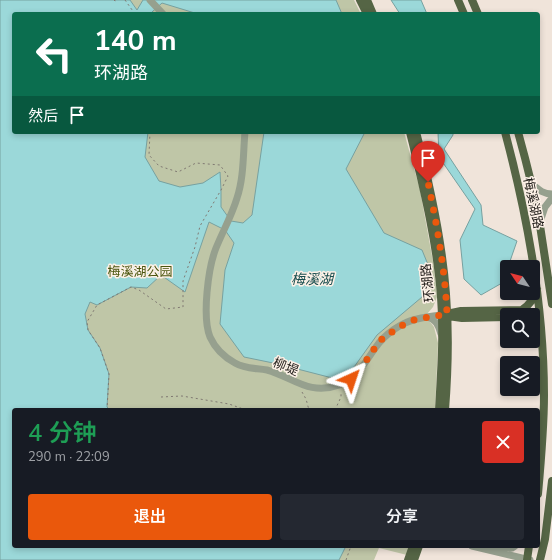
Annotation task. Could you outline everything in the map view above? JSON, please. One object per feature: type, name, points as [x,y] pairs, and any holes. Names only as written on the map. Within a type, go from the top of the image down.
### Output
[{"type":"main road","points":[[360,0],[366,12]]},
{"type":"main road","points":[[367,0],[372,12]]},
{"type":"main road","points":[[458,0],[463,12]]},
{"type":"main road","points":[[472,0],[477,12]]},
{"type":"main road","name":"环湖路","points":[[410,134],[431,225],[444,296]]},
{"type":"main road","name":"环湖路","points":[[416,134],[439,238],[445,315],[447,387],[445,408]]},
{"type":"main road","name":"梅溪湖路","points":[[506,134],[526,215],[533,260]]},
{"type":"main road","name":"梅溪湖路","points":[[519,134],[537,206],[552,304]]},
{"type":"main road","points":[[444,296],[461,314],[500,317]]},
{"type":"main road","points":[[445,315],[522,310],[532,300]]},
{"type":"main road","name":"梅溪湖路","points":[[539,300],[544,395],[540,473]]},
{"type":"main road","points":[[445,336],[461,314]]},
{"type":"main road","name":"环湖路","points":[[439,408],[445,336]]},
{"type":"main road","points":[[540,560],[545,539],[552,481]]},
{"type":"main road","points":[[408,560],[412,548]]},
{"type":"main road","points":[[528,559],[530,548]]},
{"type":"street","points":[[150,0],[160,12]]},
{"type":"street","name":"柳堤","points":[[245,134],[242,176],[237,199],[216,248],[210,270],[206,307],[208,331],[214,345],[220,352],[236,364],[267,370],[304,386],[325,388],[337,386],[351,379],[360,370],[376,346],[389,333],[406,323],[417,319],[445,315]]},
{"type":"street","points":[[531,183],[545,194],[552,194]]},
{"type":"street","points":[[540,224],[545,207],[552,198]]},
{"type":"street","points":[[444,296],[435,311],[427,317],[436,322],[445,336]]},
{"type":"street","points":[[485,548],[498,550],[512,548]]},
{"type":"street","points":[[492,548],[528,559],[540,560]]},
{"type":"street","points":[[498,550],[509,560]]},
{"type":"path","points":[[125,0],[134,12]]},
{"type":"path","points":[[107,408],[109,374],[100,348],[88,330],[87,322],[97,305],[131,287],[139,290],[166,309],[183,308],[185,275],[195,247],[200,226],[228,176],[220,165],[196,163],[178,172],[159,166],[149,155],[150,134]]},
{"type":"path","points":[[298,384],[306,398],[308,408]]},
{"type":"path","points":[[336,408],[341,397],[341,392],[337,386]]},
{"type":"path","points":[[161,397],[182,396],[229,404],[240,408]]},
{"type":"path","points":[[346,560],[350,548]]},
{"type":"green space","name":"梅溪湖","points":[[0,0],[354,0],[360,12],[12,12],[12,134],[405,134],[420,190],[434,267],[437,297],[433,307],[427,314],[427,320],[434,327],[438,343],[435,408],[12,408],[12,548],[379,548],[374,560],[0,560]]},
{"type":"green space","name":"梅溪湖","points":[[379,548],[409,548],[407,555]]},
{"type":"water","name":"梅溪湖","points":[[0,0],[130,0],[137,10],[143,0],[336,0],[341,12],[191,12],[162,3],[152,12],[12,12],[12,134],[148,134],[145,157],[159,181],[180,187],[203,183],[220,172],[221,207],[231,221],[243,223],[252,215],[264,134],[364,134],[346,169],[384,233],[422,250],[431,272],[422,297],[377,335],[344,381],[244,357],[220,324],[225,270],[234,243],[225,230],[209,222],[185,292],[161,275],[147,288],[131,287],[97,305],[90,302],[85,314],[88,330],[100,348],[109,374],[108,408],[12,408],[12,548],[345,548],[339,560],[0,560]]},
{"type":"water","points":[[391,0],[421,0],[426,12],[399,12]]},
{"type":"water","points":[[438,134],[453,134],[444,149],[481,205],[483,225],[517,241],[510,260],[500,260],[500,284],[481,295],[464,279],[460,240],[475,209],[439,157]]},
{"type":"route","points":[[351,379],[360,370],[376,346],[389,333],[406,323],[417,319],[447,314],[443,262],[428,182]]},
{"type":"park label","name":"梅溪湖公园","points":[[140,271]]}]
